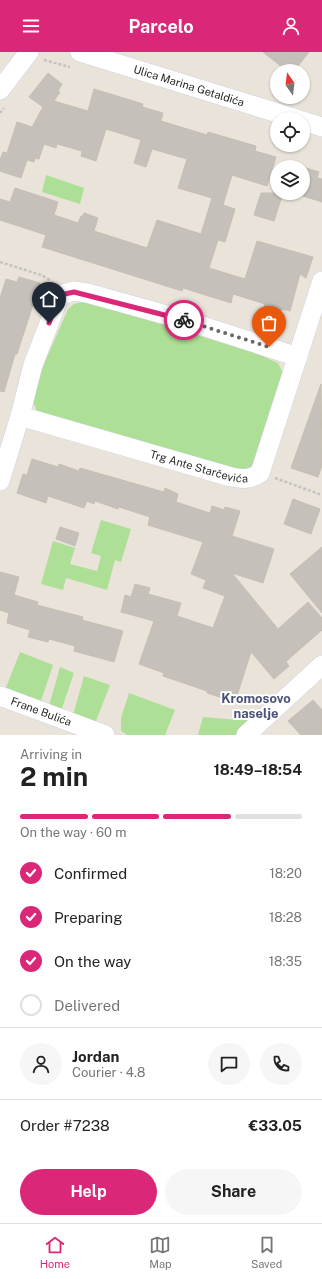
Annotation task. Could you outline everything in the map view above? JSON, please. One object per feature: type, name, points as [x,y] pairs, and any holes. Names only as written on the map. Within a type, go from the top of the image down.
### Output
[{"type":"street","points":[[0,90],[30,52]]},
{"type":"street","name":"Ulica Marina Getaldića","points":[[80,52],[274,112]]},
{"type":"street","points":[[310,123],[322,126]]},
{"type":"street","name":"Trg Ante Starčevića","points":[[20,416],[231,477],[246,479],[260,473],[322,281]]},
{"type":"street","points":[[0,481],[20,416],[33,365],[60,295],[74,292],[87,294],[181,319],[298,357]]},
{"type":"street","points":[[246,735],[322,665]]},
{"type":"street","name":"Frane Bulića","points":[[0,696],[105,735]]},
{"type":"path","points":[[0,262],[41,275],[54,282],[60,295]]},
{"type":"path","points":[[260,473],[322,495]]},
{"type":"green space","points":[[46,175],[84,188],[80,204],[42,192]]},
{"type":"green space","points":[[86,301],[255,353],[278,363],[283,373],[252,468],[245,471],[37,411],[32,400],[34,387],[68,309],[74,304]]},
{"type":"green space","points":[[101,520],[131,529],[121,562],[115,560],[107,590],[66,578],[63,590],[41,584],[53,541],[75,548],[70,564],[97,571],[101,556],[91,553]]},
{"type":"green space","points":[[20,652],[53,665],[40,704],[5,690]]},
{"type":"green space","points":[[60,667],[74,673],[61,711],[49,706]]},
{"type":"green space","points":[[84,676],[110,685],[96,721],[93,723],[73,715]]},
{"type":"green space","points":[[129,693],[175,710],[165,735],[127,735],[121,731],[121,718]]},
{"type":"green space","points":[[203,717],[239,720],[250,717],[250,722],[237,735],[198,735]]},
{"type":"building","points":[[263,52],[309,52],[300,64],[278,64]]},
{"type":"building","points":[[48,73],[62,84],[58,91],[60,92],[54,101],[88,111],[94,89],[143,104],[142,107],[163,113],[161,121],[207,135],[208,132],[256,146],[255,151],[276,157],[275,160],[270,160],[270,176],[267,186],[232,175],[223,205],[235,209],[225,242],[218,240],[209,268],[245,279],[257,241],[313,257],[306,278],[300,274],[290,311],[282,309],[280,313],[264,308],[265,304],[233,294],[231,303],[183,288],[182,291],[42,247],[46,235],[0,220],[0,199],[10,202],[15,188],[58,202],[54,215],[78,223],[84,213],[98,218],[94,231],[147,248],[157,220],[201,234],[212,198],[178,188],[187,159],[152,149],[146,167],[134,163],[141,140],[106,129],[96,161],[81,156],[82,151],[57,144],[56,148],[44,144],[39,159],[35,158],[34,162],[27,160],[21,178],[0,171],[0,160],[3,152],[7,153],[17,122],[32,127],[43,107],[29,97]]},
{"type":"building","points":[[310,169],[319,172],[317,178],[322,179],[322,202],[310,198]]},
{"type":"building","points":[[261,193],[270,193],[270,200],[281,200],[274,221],[254,215]]},
{"type":"building","points":[[19,277],[40,283],[17,354],[15,354],[4,392],[0,391],[0,298],[6,279],[17,282]]},
{"type":"building","points":[[321,384],[322,465],[318,477],[291,468]]},
{"type":"building","points":[[32,459],[58,467],[59,464],[79,471],[80,468],[164,492],[165,488],[178,494],[176,502],[210,513],[212,506],[224,510],[225,507],[240,511],[232,536],[274,549],[263,583],[232,573],[278,629],[308,602],[322,618],[322,630],[286,662],[289,666],[274,679],[251,652],[235,702],[163,676],[164,673],[139,664],[154,621],[121,612],[125,595],[131,597],[135,584],[150,588],[148,594],[181,603],[177,616],[213,628],[225,596],[203,588],[206,580],[191,574],[203,542],[148,525],[150,517],[119,507],[118,509],[95,501],[94,504],[87,501],[84,508],[48,496],[46,503],[17,493],[23,474],[27,475]]},
{"type":"building","points":[[293,499],[320,509],[311,534],[284,524]]},
{"type":"building","points":[[60,527],[79,533],[75,546],[56,539]]},
{"type":"building","points":[[322,547],[322,613],[290,574]]},
{"type":"building","points":[[0,572],[19,577],[14,595],[38,602],[37,605],[83,617],[82,620],[123,631],[114,662],[74,651],[75,646],[49,639],[48,642],[28,637],[30,630],[7,623],[9,613],[0,610]]},
{"type":"building","points":[[313,700],[322,710],[322,735],[301,735],[288,721]]},
{"type":"way so far","points":[[184,320],[269,347]]},
{"type":"district","name":"Kromosovo naselje","points":[[256,706]]},
{"type":"route","points":[[49,323],[60,295],[66,292],[87,294],[184,320]]}]
